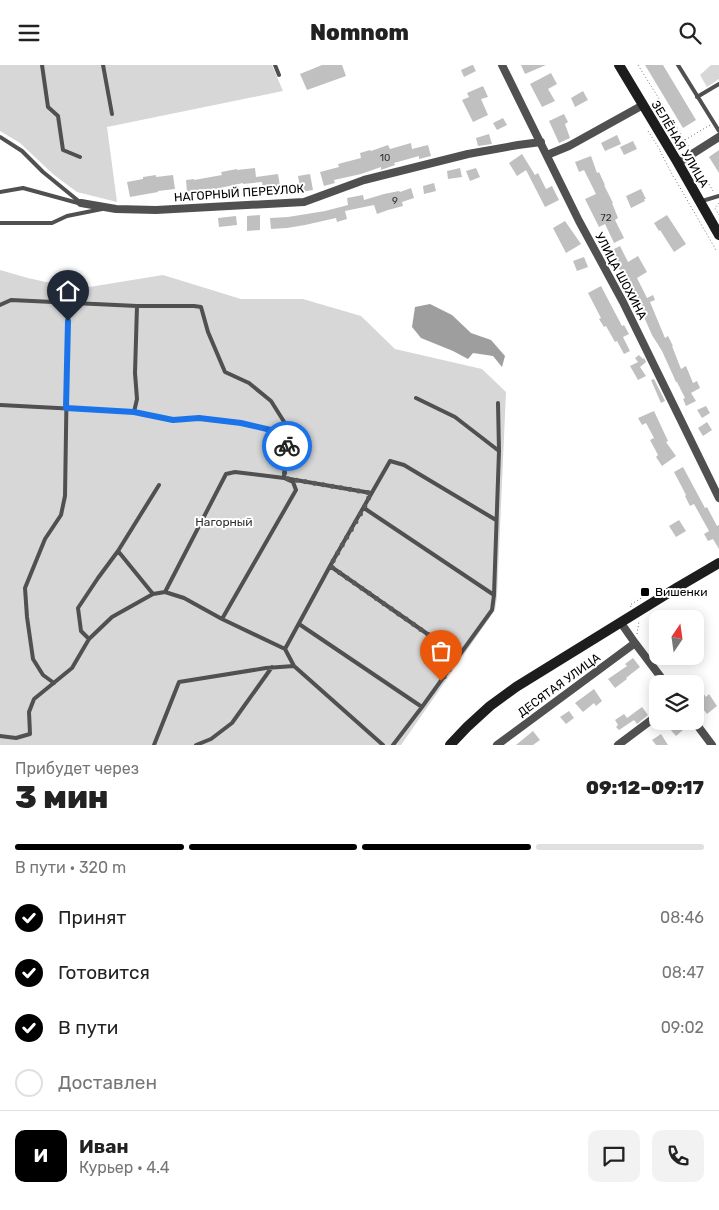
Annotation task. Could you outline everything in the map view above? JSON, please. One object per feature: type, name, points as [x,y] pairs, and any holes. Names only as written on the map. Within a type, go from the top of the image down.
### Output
[{"type":"main road","name":"ЗЕЛЁНАЯ УЛИЦА","points":[[619,65],[719,235]]},
{"type":"main road","points":[[450,745],[484,711],[516,687],[719,563]]},
{"type":"street","name":"УЛИЦА ШОХИНА","points":[[502,65],[578,221],[623,302],[719,498]]},
{"type":"street","points":[[547,155],[569,146],[643,105]]},
{"type":"street","points":[[678,163],[719,137]]},
{"type":"street","name":"НАГОРНЫЙ ПЕРЕУЛОК","points":[[81,203],[116,209],[156,210],[304,202],[373,178],[468,154],[541,143]]},
{"type":"street","points":[[622,623],[659,675]]},
{"type":"street","name":"ДЕСЯТАЯ УЛИЦА","points":[[497,745],[635,643]]},
{"type":"street","points":[[618,745],[649,722]]},
{"type":"street","points":[[701,730],[712,745]]},
{"type":"lane","points":[[42,65],[48,107],[58,116],[63,150],[80,157]]},
{"type":"lane","points":[[103,65],[112,114]]},
{"type":"lane","points":[[275,65],[279,75]]},
{"type":"lane","points":[[678,65],[719,131]]},
{"type":"lane","points":[[697,97],[719,84]]},
{"type":"lane","points":[[0,137],[22,151],[43,172],[81,203]]},
{"type":"lane","points":[[0,192],[22,188],[81,203]]},
{"type":"lane","points":[[700,202],[718,196]]},
{"type":"lane","points":[[0,223],[52,223],[67,216],[104,208]]},
{"type":"lane","points":[[0,305],[11,300],[137,307],[201,307],[208,332],[225,372],[248,383],[271,401],[288,428],[284,478]]},
{"type":"lane","points":[[54,683],[43,675],[33,659],[26,617],[25,588],[44,539],[61,515],[65,496],[68,304]]},
{"type":"lane","points":[[134,412],[137,399],[135,373],[137,307]]},
{"type":"lane","points":[[416,398],[455,417],[499,451]]},
{"type":"lane","points":[[393,745],[492,610],[499,451],[498,403]]},
{"type":"lane","points":[[0,405],[134,412],[173,420],[199,418],[241,423],[288,434]]},
{"type":"lane","points":[[284,649],[390,461],[404,465],[496,520]]},
{"type":"lane","points":[[165,592],[226,474],[235,472],[284,478],[371,493]]},
{"type":"lane","points":[[222,619],[296,490],[293,483],[284,478]]},
{"type":"lane","points":[[89,639],[80,631],[78,608],[118,551],[159,485]]},
{"type":"lane","points":[[364,508],[494,595]]},
{"type":"lane","points":[[118,551],[153,594]]},
{"type":"lane","points":[[330,566],[459,656]]},
{"type":"lane","points":[[0,736],[16,738],[30,734],[29,712],[34,699],[72,668],[89,639],[112,617],[153,594],[165,592],[184,598],[284,649],[294,666],[383,745]]},
{"type":"lane","points":[[299,624],[422,707]]},
{"type":"lane","points":[[154,745],[179,682],[272,667],[294,666]]},
{"type":"lane","points":[[196,745],[211,739],[232,723],[272,667]]},
{"type":"path","points":[[638,65],[718,196]]},
{"type":"path","points":[[685,140],[714,123]]},
{"type":"path","points":[[647,129],[660,151],[683,137]]},
{"type":"path","points":[[675,179],[716,249]]},
{"type":"path","points":[[719,203],[716,208],[719,215]]},
{"type":"path","points":[[635,643],[639,621]]},
{"type":"green space","points":[[0,65],[272,65],[283,91],[107,127],[117,202],[77,192],[54,175],[20,143],[0,131]]},
{"type":"green space","points":[[711,65],[719,65],[719,79],[707,87],[700,75]]},
{"type":"green space","name":"Нагорный","points":[[0,270],[77,289],[163,275],[241,299],[303,299],[361,316],[395,349],[482,369],[506,392],[495,610],[401,745],[0,745]]},
{"type":"shaded area","points":[[430,304],[452,315],[471,333],[491,340],[505,356],[502,367],[493,356],[473,353],[468,359],[421,338],[412,327],[415,307]]},
{"type":"building","points":[[322,65],[342,65],[346,76],[307,90],[300,74]]},
{"type":"building","points":[[472,65],[476,71],[464,77],[461,70]]},
{"type":"building","points":[[521,65],[546,65],[525,74]]},
{"type":"building","points":[[645,65],[663,65],[696,120],[683,128]]},
{"type":"building","points":[[551,73],[557,84],[548,89],[555,101],[542,107],[530,84]]},
{"type":"building","points":[[483,86],[488,97],[481,99],[488,115],[473,122],[462,100],[469,97],[467,93]]},
{"type":"building","points":[[583,91],[588,100],[575,107],[571,98]]},
{"type":"building","points":[[564,114],[568,122],[565,124],[570,138],[559,143],[549,121]]},
{"type":"building","points":[[503,118],[507,125],[497,130],[493,123]]},
{"type":"building","points":[[489,134],[492,144],[478,146],[476,138]]},
{"type":"building","points":[[617,135],[621,144],[605,151],[601,143]]},
{"type":"building","points":[[633,141],[637,149],[624,155],[620,147]]},
{"type":"building","points":[[411,143],[412,149],[428,145],[431,156],[419,159],[419,156],[394,163],[395,165],[381,170],[381,167],[334,180],[335,183],[324,186],[320,172],[339,167],[338,164],[361,158],[360,153],[388,145],[390,149]]},
{"type":"building","points":[[719,150],[719,173],[709,157]]},
{"type":"building","points":[[522,154],[535,175],[538,173],[546,189],[552,186],[559,200],[545,207],[526,170],[517,176],[509,163]]},
{"type":"building","points":[[591,156],[597,173],[599,172],[613,203],[618,218],[615,220],[624,238],[614,243],[605,224],[599,227],[585,199],[596,194],[584,170],[579,172],[575,162]]},
{"type":"building","points":[[255,168],[256,177],[278,174],[280,186],[263,189],[262,182],[243,183],[206,191],[205,189],[187,192],[186,180],[222,175],[221,172],[237,169]]},
{"type":"building","points":[[460,168],[462,177],[448,179],[447,171]]},
{"type":"building","points":[[476,168],[480,177],[470,181],[466,171]]},
{"type":"building","points":[[310,174],[313,190],[301,192],[298,176]]},
{"type":"building","points":[[156,175],[156,177],[173,175],[175,189],[130,197],[127,182]]},
{"type":"building","points":[[434,183],[436,191],[424,194],[423,186]]},
{"type":"building","points":[[411,188],[414,198],[402,202],[403,206],[377,214],[374,205],[345,211],[347,219],[337,222],[336,218],[305,225],[271,229],[270,218],[325,211],[348,205],[347,198],[363,195],[364,200]]},
{"type":"building","points":[[641,189],[646,199],[644,199],[645,201],[631,208],[626,196]]},
{"type":"building","points":[[260,215],[260,230],[247,231],[247,216]]},
{"type":"building","points":[[667,215],[686,244],[674,252],[654,223]]},
{"type":"building","points":[[236,216],[237,225],[219,227],[218,218]]},
{"type":"building","points":[[565,221],[581,244],[566,253],[553,228]]},
{"type":"building","points":[[620,246],[628,262],[638,256],[647,272],[637,278],[647,298],[653,295],[655,300],[650,302],[665,338],[668,336],[681,369],[686,366],[693,383],[697,381],[700,388],[691,393],[696,401],[686,406],[683,399],[685,398],[662,351],[643,318],[610,251]]},
{"type":"building","points":[[584,257],[588,267],[577,271],[573,261]]},
{"type":"building","points":[[601,286],[622,326],[624,325],[629,334],[623,337],[630,351],[624,354],[617,341],[615,342],[606,326],[604,327],[599,319],[601,318],[588,293]]},
{"type":"building","points":[[639,355],[646,362],[640,367],[646,376],[638,380],[630,366],[638,362],[635,358]]},
{"type":"building","points":[[654,379],[665,401],[661,403],[651,380]]},
{"type":"building","points":[[706,406],[710,413],[702,418],[697,410]]},
{"type":"building","points":[[654,411],[668,441],[666,442],[676,456],[662,466],[656,457],[658,455],[650,440],[654,438],[646,423],[642,425],[638,418]]},
{"type":"building","points":[[707,422],[712,430],[703,436],[698,428]]},
{"type":"building","points":[[683,467],[705,508],[707,507],[717,526],[719,525],[719,549],[713,539],[708,541],[704,534],[709,531],[694,504],[690,506],[674,472]]},
{"type":"building","points":[[679,520],[686,531],[676,537],[669,526]]},
{"type":"building","points":[[633,658],[640,667],[615,688],[608,679],[627,666],[625,664]]},
{"type":"building","points":[[594,689],[602,701],[596,706],[594,703],[583,712],[575,703]]},
{"type":"building","points":[[704,694],[706,697],[709,694],[717,706],[707,714],[704,710]]},
{"type":"building","points":[[642,707],[648,715],[637,724],[634,720],[619,730],[616,727],[618,725],[615,720],[624,714],[627,718]]},
{"type":"building","points":[[569,711],[574,718],[566,724],[560,717]]},
{"type":"building","points":[[671,730],[683,730],[676,736]]},
{"type":"building","points":[[533,731],[540,740],[533,745],[516,745]]},
{"type":"building","points":[[661,734],[668,745],[656,745],[652,740]]},
{"type":"way so far","points":[[287,446],[284,478],[371,493],[330,566],[459,656],[441,681]]},
{"type":"place","name":"Вишенки","points":[[645,592]]},
{"type":"route","points":[[68,321],[66,408],[134,412],[173,420],[199,418],[241,423],[288,434],[287,446]]}]
